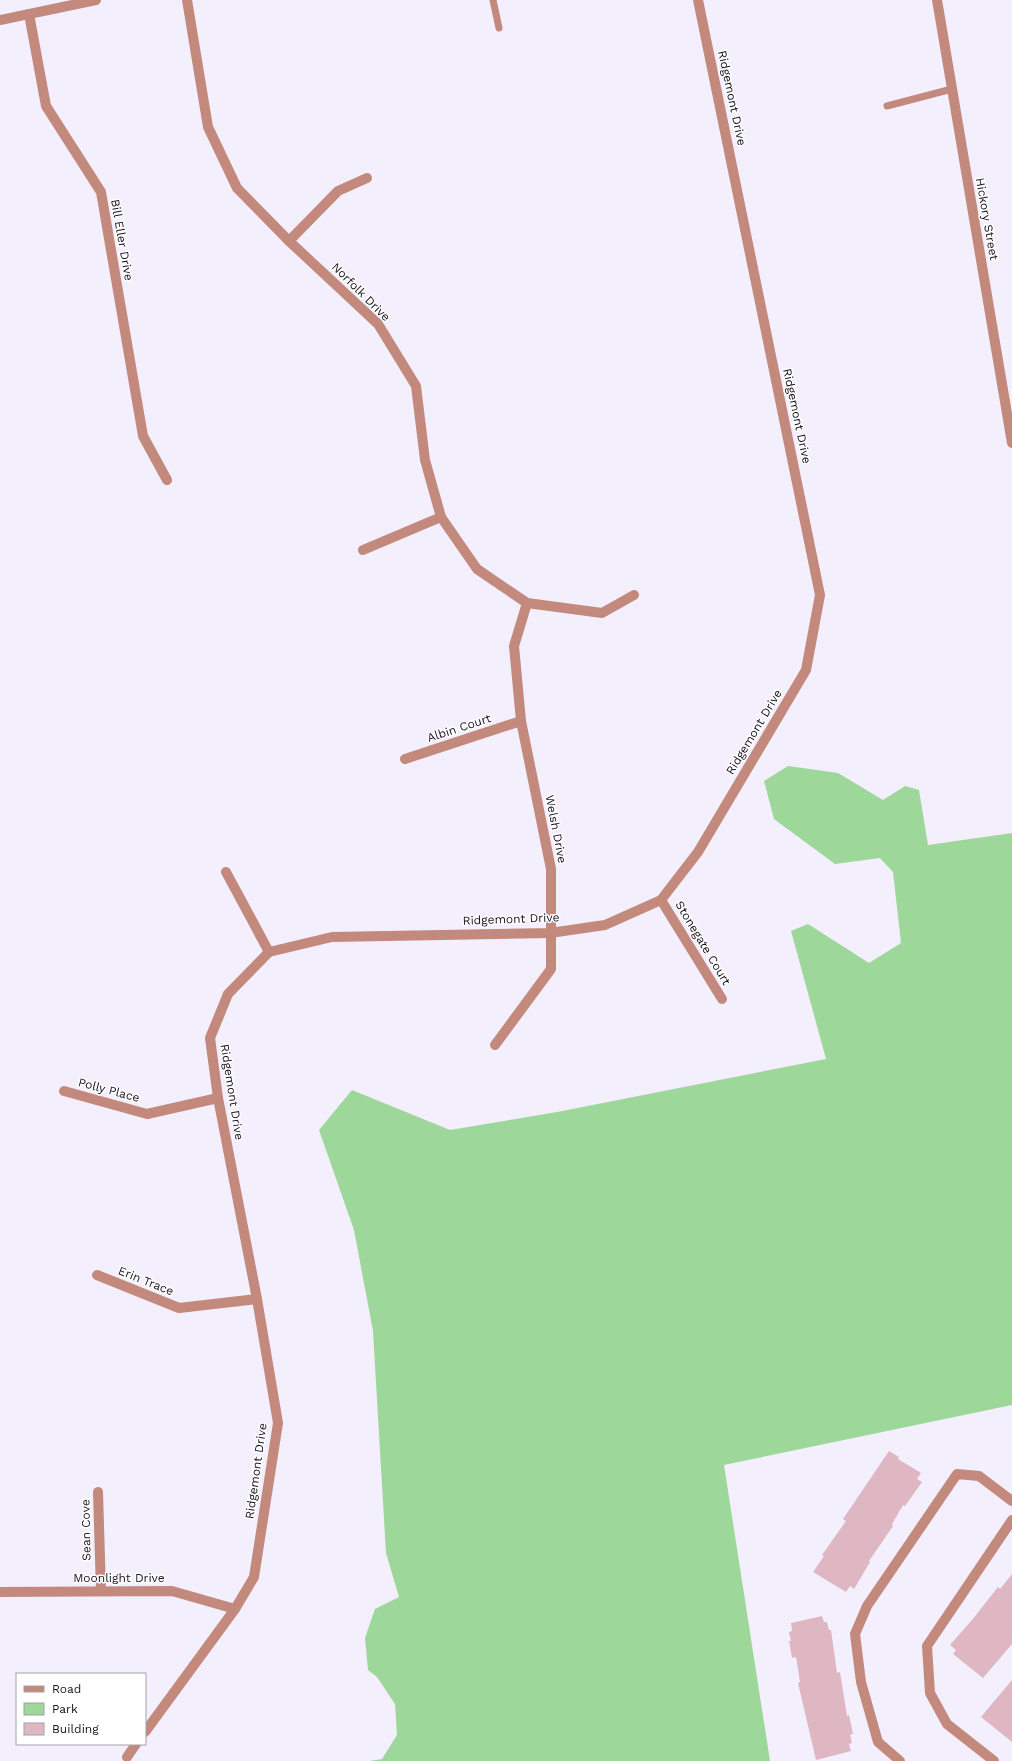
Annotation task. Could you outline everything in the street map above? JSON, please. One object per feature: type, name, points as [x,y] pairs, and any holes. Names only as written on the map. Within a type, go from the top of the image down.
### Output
[{"type":"street","points":[[0,20],[96,0]]},
{"type":"street","name":"Norfolk Drive","points":[[187,0],[208,127],[237,188],[289,241],[378,324],[416,386],[425,460],[441,517],[477,569],[527,603],[602,613],[634,595]]},
{"type":"street","name":"Ridgemont Drive","points":[[146,1731],[235,1609],[254,1577],[278,1423],[257,1298],[218,1098],[210,1038],[228,994],[269,952],[332,937],[550,933],[605,925],[661,900],[698,852],[806,670],[820,595],[698,0]]},
{"type":"street","name":"Hickory Street","points":[[937,0],[1012,443]]},
{"type":"street","name":"Bill Eller Drive","points":[[29,14],[46,106],[101,192],[143,436],[167,480]]},
{"type":"street","points":[[289,241],[338,191],[367,178]]},
{"type":"street","points":[[363,550],[441,517]]},
{"type":"street","name":"Welsh Drive","points":[[495,1045],[550,969],[551,869],[521,721],[514,646],[527,603]]},
{"type":"street","name":"Albin Court","points":[[405,759],[521,721]]},
{"type":"street","points":[[226,872],[269,952]]},
{"type":"street","name":"Stonegate Court","points":[[661,900],[722,1000]]},
{"type":"street","name":"Polly Place","points":[[64,1091],[147,1114],[218,1098]]},
{"type":"street","name":"Erin Trace","points":[[97,1275],[179,1308],[257,1298]]},
{"type":"street","points":[[900,1761],[878,1742],[861,1682],[855,1634],[866,1606],[957,1474],[979,1476],[1012,1501]]},
{"type":"street","name":"Sean Cove","points":[[98,1492],[101,1591]]},
{"type":"street","points":[[994,1761],[947,1724],[930,1693],[927,1646],[1012,1520]]},
{"type":"street","name":"Moonlight Drive","points":[[0,1592],[172,1591],[235,1609]]},
{"type":"street","points":[[127,1757],[135,1745]]},
{"type":"lane","points":[[493,0],[499,28]]},
{"type":"lane","points":[[887,106],[952,89]]},
{"type":"green space","points":[[788,766],[838,773],[883,800],[905,786],[919,790],[928,845],[1012,833],[1012,1405],[724,1465],[770,1761],[370,1761],[382,1759],[397,1735],[395,1704],[377,1677],[368,1670],[365,1638],[375,1609],[399,1597],[386,1553],[373,1331],[354,1230],[319,1130],[352,1090],[450,1130],[557,1112],[826,1059],[791,931],[808,924],[869,963],[901,943],[893,872],[880,858],[835,864],[774,819],[764,781]]},
{"type":"building","points":[[889,1451],[899,1457],[898,1459],[921,1473],[917,1479],[922,1482],[905,1506],[903,1505],[892,1524],[893,1526],[869,1561],[870,1562],[854,1589],[850,1586],[846,1592],[813,1572],[824,1556],[822,1555],[846,1521],[843,1519]]},
{"type":"building","points":[[1012,1574],[1012,1644],[983,1678],[953,1654],[956,1650],[950,1645],[998,1587],[1000,1589]]},
{"type":"building","points":[[822,1616],[824,1622],[827,1622],[829,1630],[831,1630],[837,1673],[840,1672],[847,1716],[849,1715],[853,1734],[850,1735],[852,1743],[849,1744],[851,1751],[816,1760],[798,1683],[800,1682],[796,1657],[792,1658],[789,1632],[792,1631],[791,1623]]},
{"type":"building","points":[[1012,1680],[1012,1742],[981,1717]]}]
